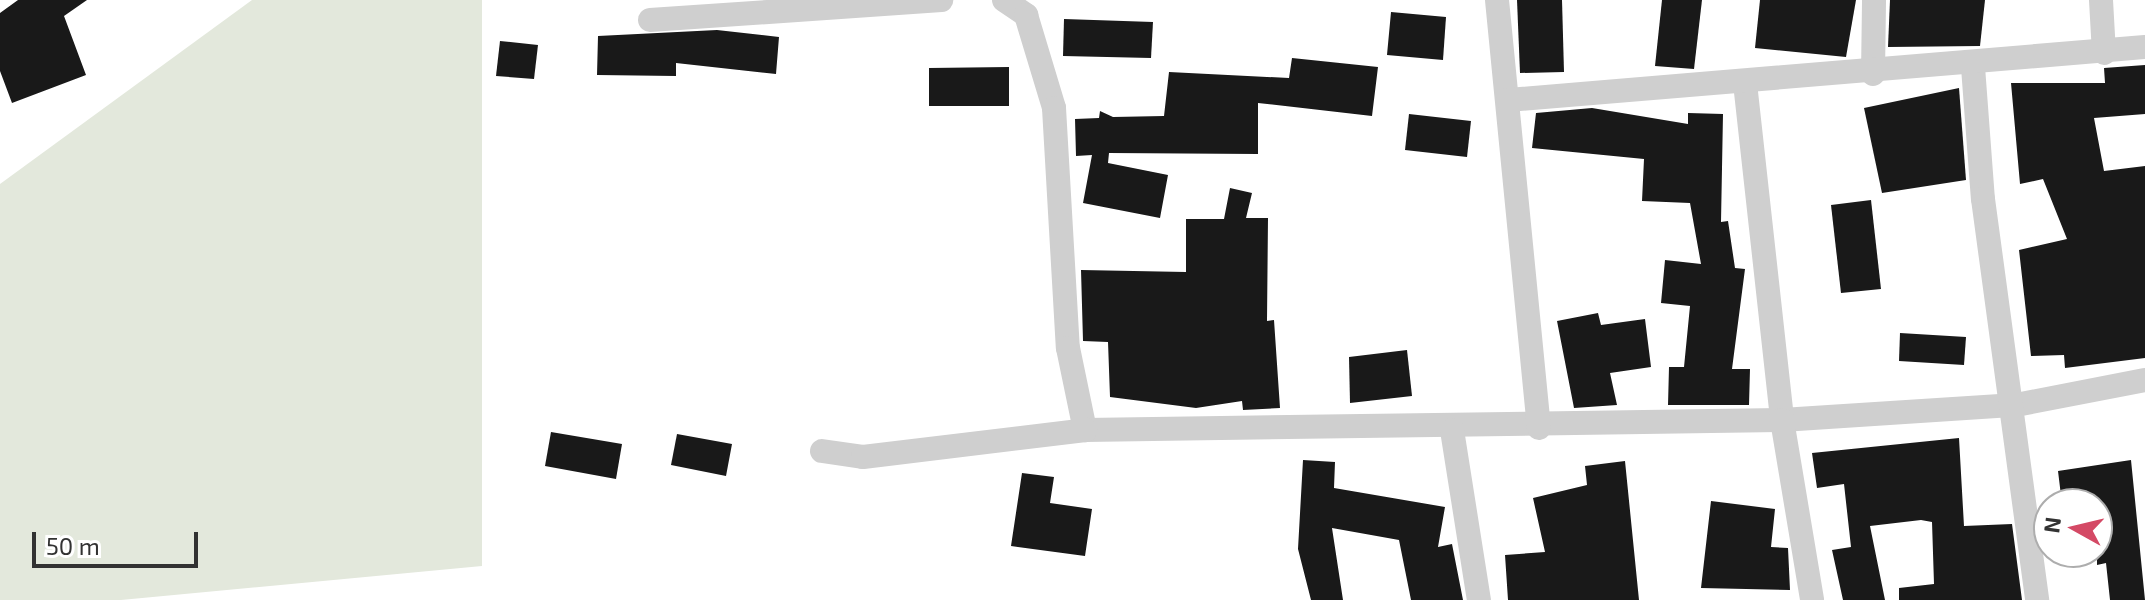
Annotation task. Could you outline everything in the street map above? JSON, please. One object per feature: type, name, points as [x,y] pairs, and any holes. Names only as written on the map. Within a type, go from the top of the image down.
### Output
[{"type":"street","points":[[650,20],[941,0]]},
{"type":"street","points":[[1004,0],[1026,15],[1054,108],[1068,348],[1085,430]]},
{"type":"street","points":[[1497,0],[1539,428]]},
{"type":"street","points":[[1873,74],[1874,0]]},
{"type":"street","points":[[2101,0],[2104,53]]},
{"type":"street","points":[[1508,100],[1973,67],[2145,47]]},
{"type":"street","points":[[1973,67],[1983,199],[2016,405],[2037,600]]},
{"type":"street","points":[[1745,83],[1782,420],[1812,600]]},
{"type":"street","points":[[822,451],[863,457],[1085,430],[1452,430],[1782,420],[2016,405],[2145,380]]},
{"type":"street","points":[[1452,430],[1479,600]]},
{"type":"shaded area","points":[[252,0],[482,0],[482,566],[121,600],[0,600],[0,184]]},
{"type":"building","points":[[18,0],[87,0],[64,16],[86,75],[12,103],[0,71],[0,13]]},
{"type":"building","points":[[1517,0],[1562,0],[1564,72],[1520,73]]},
{"type":"building","points":[[1662,0],[1702,0],[1694,69],[1655,66]]},
{"type":"building","points":[[1760,0],[1856,0],[1846,57],[1755,48]]},
{"type":"building","points":[[1890,0],[1985,0],[1980,46],[1888,47]]},
{"type":"building","points":[[1391,12],[1446,17],[1443,60],[1387,55]]},
{"type":"building","points":[[1064,19],[1153,22],[1151,58],[1063,56]]},
{"type":"building","points":[[717,30],[779,37],[776,74],[676,63],[676,76],[597,75],[598,36]]},
{"type":"building","points":[[500,41],[538,45],[534,79],[496,76]]},
{"type":"building","points":[[1292,58],[1378,67],[1372,116],[1258,103],[1258,154],[1109,153],[1108,163],[1168,175],[1160,218],[1083,203],[1092,155],[1076,156],[1075,119],[1099,118],[1100,111],[1113,117],[1164,116],[1169,72],[1289,78]]},
{"type":"building","points":[[2145,65],[2145,114],[2094,118],[2104,171],[2145,166],[2145,358],[2065,368],[2064,355],[2031,356],[2019,250],[2067,239],[2043,179],[2020,184],[2011,83],[2105,83],[2104,68]]},
{"type":"building","points":[[1009,67],[1009,106],[929,106],[929,68]]},
{"type":"building","points":[[1959,88],[1966,180],[1882,193],[1864,108]]},
{"type":"building","points":[[1592,108],[1688,124],[1688,113],[1723,114],[1721,222],[1728,221],[1735,268],[1745,269],[1732,369],[1750,369],[1749,405],[1668,405],[1669,367],[1684,367],[1690,306],[1661,303],[1665,260],[1701,264],[1690,203],[1642,201],[1644,159],[1532,148],[1536,113]]},
{"type":"building","points":[[1409,114],[1471,121],[1467,157],[1405,150]]},
{"type":"building","points":[[1230,188],[1252,193],[1246,218],[1268,218],[1267,321],[1274,320],[1280,408],[1243,410],[1242,401],[1196,408],[1110,397],[1108,342],[1083,341],[1081,270],[1186,272],[1186,219],[1224,219]]},
{"type":"building","points":[[1871,200],[1881,289],[1841,293],[1831,205]]},
{"type":"building","points":[[1598,313],[1601,325],[1645,319],[1651,367],[1610,373],[1617,405],[1574,408],[1557,321]]},
{"type":"building","points":[[1900,333],[1966,337],[1964,365],[1899,361]]},
{"type":"building","points":[[1407,350],[1412,396],[1350,403],[1349,357]]},
{"type":"building","points":[[551,432],[622,444],[616,479],[545,466]]},
{"type":"building","points":[[677,434],[732,444],[726,476],[671,465]]},
{"type":"building","points":[[1959,438],[1964,526],[2012,524],[2022,600],[1899,600],[1899,588],[1934,584],[1932,522],[1921,520],[1870,526],[1885,600],[1843,600],[1832,550],[1851,547],[1844,484],[1817,488],[1812,453]]},
{"type":"building","points":[[1303,460],[1335,462],[1334,488],[1445,507],[1438,547],[1452,544],[1463,600],[1411,600],[1399,540],[1332,528],[1343,600],[1311,600],[1298,549]]},
{"type":"building","points":[[2131,460],[2145,600],[2110,600],[2107,568],[2113,568],[2113,488],[2060,488],[2058,471]]},
{"type":"building","points":[[1625,461],[1639,600],[1508,600],[1505,555],[1545,552],[1533,498],[1587,485],[1585,466]]},
{"type":"building","points":[[1022,473],[1054,477],[1050,503],[1092,509],[1085,556],[1011,546]]},
{"type":"building","points":[[1711,501],[1775,509],[1771,547],[1788,548],[1790,590],[1701,588]]}]
